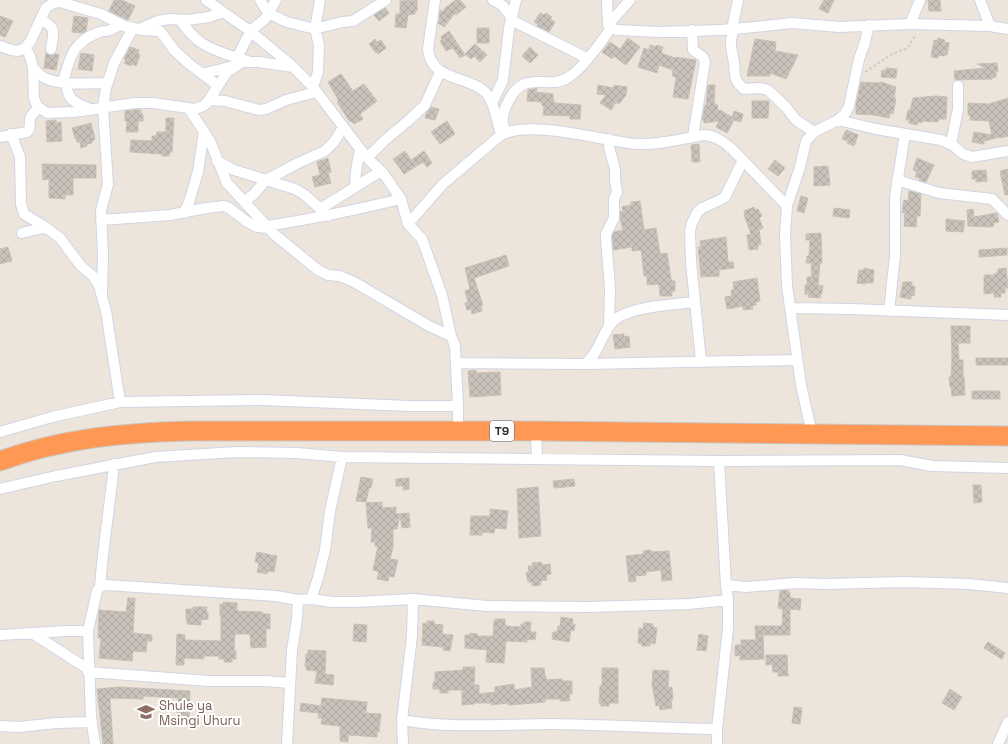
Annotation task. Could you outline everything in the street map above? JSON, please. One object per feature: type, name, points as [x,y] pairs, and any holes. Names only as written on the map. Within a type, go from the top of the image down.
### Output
[{"type":"highway","name":"T9","points":[[0,461],[63,442],[139,432],[536,431],[1008,436]]},
{"type":"street","points":[[206,0],[251,32],[293,67],[314,89],[367,158],[381,171],[401,199],[408,224],[422,239],[442,295],[450,336],[455,346],[458,432]]},
{"type":"street","points":[[260,0],[268,13],[287,22],[315,29],[342,22],[353,21],[386,0]]},
{"type":"street","points":[[184,213],[198,172],[207,102],[217,85],[236,62],[251,32],[265,19],[276,0]]},
{"type":"street","points":[[314,89],[318,72],[319,45],[315,29],[320,0]]},
{"type":"street","points":[[435,0],[428,49],[429,57],[440,72],[486,93],[492,103],[504,133]]},
{"type":"street","points":[[493,0],[503,6],[511,19],[587,58]]},
{"type":"street","points":[[492,103],[503,80],[511,19],[516,0]]},
{"type":"street","points":[[607,0],[610,26]]},
{"type":"street","points":[[504,133],[503,114],[513,91],[530,82],[558,81],[573,74],[587,58],[630,0]]},
{"type":"street","points":[[738,0],[730,48],[734,64],[735,78],[744,89],[760,88],[768,90],[786,106],[796,120],[814,132]]},
{"type":"street","points":[[916,24],[920,0]]},
{"type":"street","points":[[980,0],[990,26]]},
{"type":"street","points":[[0,46],[18,51],[25,48],[30,42],[50,5],[60,2],[101,14],[120,24],[160,31],[174,50],[188,63],[217,85]]},
{"type":"street","points":[[102,295],[103,263],[101,210],[108,184],[103,108],[107,83],[114,63],[136,28],[158,21],[169,19],[188,20],[209,17],[223,12]]},
{"type":"street","points":[[41,20],[51,26],[53,32],[51,49]]},
{"type":"street","points":[[180,20],[190,33],[200,42],[236,62]]},
{"type":"street","points":[[610,26],[617,30],[660,32],[733,29],[792,22],[839,27],[916,24],[990,26],[1008,29]]},
{"type":"street","points":[[92,110],[73,101],[69,96],[65,82],[72,53],[76,47],[92,35],[103,31],[108,31],[120,24]]},
{"type":"street","points":[[812,434],[801,385],[790,308],[784,234],[787,206],[800,167],[806,141],[814,132],[838,120],[845,114],[849,106],[859,59],[869,25]]},
{"type":"street","points":[[692,30],[693,50],[703,57],[704,62],[693,136]]},
{"type":"street","points":[[25,48],[30,56],[33,68],[34,98],[37,106],[47,113],[92,110],[134,103],[174,105],[195,109],[207,102],[225,101],[259,110],[266,109],[314,89]]},
{"type":"street","points":[[202,74],[236,62],[259,62],[293,67]]},
{"type":"street","points":[[33,68],[45,78],[78,84],[107,83]]},
{"type":"street","points":[[367,158],[424,105],[440,72]]},
{"type":"street","points":[[951,144],[958,109],[958,86]]},
{"type":"street","points":[[6,135],[27,132],[31,126],[30,119],[32,115],[39,108]]},
{"type":"street","points":[[189,109],[210,141],[227,183],[268,227],[318,270],[328,275],[340,276],[354,282],[429,326],[450,336]]},
{"type":"street","points":[[838,120],[941,140],[951,144],[963,154],[972,157],[1008,151]]},
{"type":"street","points":[[0,127],[20,157],[21,204],[24,214],[48,228],[60,238],[81,266],[93,276],[99,286],[113,352],[120,402]]},
{"type":"street","points":[[408,224],[443,184],[504,133],[520,130],[570,133],[626,143],[647,144],[669,142],[693,136],[708,135],[716,137],[724,142],[743,160],[787,206]]},
{"type":"street","points":[[244,202],[254,194],[266,180],[325,151],[334,142],[341,131]]},
{"type":"street","points":[[889,311],[895,256],[895,197],[905,134]]},
{"type":"street","points":[[609,140],[610,152],[615,169],[614,180],[616,192],[614,199],[614,218],[606,234],[610,288],[609,326]]},
{"type":"street","points":[[355,186],[360,149]]},
{"type":"street","points":[[701,361],[689,236],[694,216],[702,208],[725,197],[743,160]]},
{"type":"street","points":[[217,161],[234,170],[295,189],[305,195],[324,212]]},
{"type":"street","points":[[324,212],[355,186],[381,171]]},
{"type":"street","points":[[897,180],[939,192],[992,199],[1008,215]]},
{"type":"street","points":[[101,220],[184,213],[206,208],[227,207],[257,227],[268,227],[301,221],[324,212],[401,199]]},
{"type":"street","points":[[22,233],[48,228]]},
{"type":"street","points":[[585,364],[595,355],[609,326],[616,318],[626,313],[642,309],[695,302]]},
{"type":"street","points":[[790,308],[1008,315]]},
{"type":"street","points":[[456,363],[508,362],[585,364],[797,360]]},
{"type":"street","points":[[0,432],[52,417],[120,402],[262,400],[410,406],[458,406]]},
{"type":"street","points":[[536,431],[537,458]]},
{"type":"street","points":[[0,489],[114,464],[155,457],[237,452],[297,453],[342,457],[719,461],[900,460],[932,466],[1008,468]]},
{"type":"street","points":[[311,598],[323,557],[330,511],[342,457]]},
{"type":"street","points":[[716,744],[716,729],[728,628],[728,600],[719,461]]},
{"type":"street","points":[[95,744],[88,670],[88,631],[95,598],[100,587],[102,558],[110,505],[114,464]]},
{"type":"street","points":[[726,585],[746,587],[795,583],[826,584],[904,582],[969,584],[1008,588]]},
{"type":"street","points":[[100,587],[106,585],[116,585],[169,590],[276,596],[298,600],[311,598],[332,602],[413,599],[487,606],[588,607],[689,604],[728,600]]},
{"type":"street","points":[[403,744],[402,720],[412,636],[413,599]]},
{"type":"street","points":[[288,744],[292,650],[297,619],[298,600]]},
{"type":"street","points":[[0,635],[88,631]]},
{"type":"street","points":[[32,633],[88,670],[209,681],[290,682]]},
{"type":"street","points":[[402,720],[422,724],[448,725],[552,724],[716,729]]},
{"type":"street","points":[[0,726],[18,727],[56,723],[92,722]]},
{"type":"street","points":[[998,744],[1008,722]]},
{"type":"path","points":[[855,79],[892,54],[908,48],[913,41],[916,24]]},
{"type":"building","points":[[114,0],[122,0],[135,6],[128,20],[109,11]]},
{"type":"building","points":[[417,0],[417,11],[415,11],[415,14],[408,15],[406,28],[395,27],[396,14],[400,14],[400,1]]},
{"type":"building","points":[[456,0],[460,0],[466,7],[456,15],[455,13],[444,27],[438,23],[440,19],[440,10],[443,12],[445,8]]},
{"type":"building","points":[[824,0],[834,0],[828,13],[819,9]]},
{"type":"building","points":[[928,0],[940,0],[941,11],[929,11]]},
{"type":"building","points":[[385,8],[389,13],[379,21],[374,15]]},
{"type":"building","points":[[540,13],[544,15],[546,13],[552,17],[550,19],[555,22],[549,32],[537,26],[538,24],[534,22]]},
{"type":"building","points":[[0,16],[13,21],[5,37],[0,35]]},
{"type":"building","points":[[74,16],[88,18],[86,31],[83,33],[72,32]]},
{"type":"building","points":[[477,28],[489,28],[489,43],[477,43]]},
{"type":"building","points":[[449,31],[465,55],[460,58],[453,48],[446,51],[440,41],[442,40],[441,37]]},
{"type":"building","points":[[628,38],[640,47],[626,65],[614,56],[612,59],[602,52],[610,42],[620,49]]},
{"type":"building","points":[[938,38],[949,43],[947,55],[938,55],[938,58],[931,57],[934,40],[937,41]]},
{"type":"building","points":[[375,39],[377,42],[381,40],[386,48],[378,54],[369,44]]},
{"type":"building","points":[[755,39],[776,42],[775,51],[798,55],[786,79],[770,73],[770,76],[747,76]]},
{"type":"building","points":[[475,44],[487,55],[480,62],[474,56],[471,59],[465,54]]},
{"type":"building","points":[[650,45],[663,47],[661,53],[675,58],[696,60],[688,99],[673,97],[676,77],[672,76],[673,70],[659,65],[657,73],[638,67],[644,48],[649,50]]},
{"type":"building","points":[[130,47],[139,50],[138,54],[140,55],[136,66],[132,64],[131,66],[124,63],[126,60],[124,59]]},
{"type":"building","points":[[530,47],[538,55],[530,63],[522,56]]},
{"type":"building","points":[[46,53],[50,55],[59,54],[56,70],[44,68]]},
{"type":"building","points":[[81,53],[94,55],[92,71],[78,69]]},
{"type":"building","points":[[997,63],[998,72],[996,71],[996,77],[992,79],[955,80],[954,71],[986,68],[977,64]]},
{"type":"building","points":[[886,68],[897,69],[896,78],[881,77],[882,70],[886,71]]},
{"type":"building","points":[[341,74],[353,91],[364,84],[377,101],[360,114],[363,119],[354,124],[351,121],[350,122],[337,102],[339,101],[328,82]]},
{"type":"building","points":[[861,82],[881,82],[896,87],[894,98],[896,98],[893,114],[890,113],[889,118],[856,114],[856,104]]},
{"type":"building","points":[[598,85],[614,88],[614,85],[627,87],[626,95],[619,104],[616,102],[611,110],[600,103],[606,95],[597,94]]},
{"type":"building","points":[[708,85],[715,85],[714,104],[717,104],[718,111],[720,110],[732,117],[734,111],[743,114],[741,122],[734,120],[727,133],[716,127],[719,121],[704,123],[704,120],[702,120],[706,105]]},
{"type":"building","points":[[537,88],[536,92],[553,94],[554,103],[581,105],[580,119],[570,119],[570,116],[543,115],[544,106],[542,106],[542,102],[527,101],[528,90]]},
{"type":"building","points":[[936,96],[947,97],[946,119],[938,119],[938,122],[922,121],[922,123],[918,122],[917,125],[909,123],[909,120],[906,120],[913,98]]},
{"type":"building","points":[[1008,98],[1008,136],[984,141],[984,144],[972,142],[974,132],[992,135],[989,121],[970,120],[970,115],[968,115],[968,103],[989,104]]},
{"type":"building","points":[[752,101],[769,101],[768,118],[752,118]]},
{"type":"building","points":[[431,107],[439,109],[435,120],[425,118]]},
{"type":"building","points":[[141,110],[141,114],[143,114],[143,121],[138,121],[138,132],[126,132],[127,121],[125,121],[125,111]]},
{"type":"building","points":[[166,118],[174,118],[172,152],[170,152],[169,156],[162,156],[162,154],[130,152],[131,140],[152,141],[152,136],[156,136],[157,132],[166,132]]},
{"type":"building","points":[[56,120],[56,123],[61,122],[62,141],[47,142],[46,121]]},
{"type":"building","points":[[447,121],[455,134],[440,144],[431,132]]},
{"type":"building","points":[[91,123],[95,139],[92,143],[81,148],[80,142],[77,142],[72,128]]},
{"type":"building","points":[[846,130],[858,135],[854,146],[847,143],[848,141],[842,139]]},
{"type":"building","points":[[699,144],[700,162],[692,162],[691,145]]},
{"type":"building","points":[[405,151],[411,160],[424,151],[432,163],[427,167],[423,162],[404,174],[393,159]]},
{"type":"building","points":[[328,158],[331,172],[328,173],[331,183],[315,187],[312,177],[320,175],[317,162]]},
{"type":"building","points":[[917,158],[934,165],[926,182],[915,177],[917,172],[913,170]]},
{"type":"building","points":[[775,160],[785,168],[778,176],[768,169]]},
{"type":"building","points":[[42,164],[96,165],[96,178],[73,178],[73,195],[65,195],[65,199],[49,198],[49,179],[43,180]]},
{"type":"building","points":[[828,166],[830,185],[814,186],[814,167]]},
{"type":"building","points":[[1008,169],[1008,195],[1005,195],[1000,171]]},
{"type":"building","points":[[986,170],[987,181],[976,182],[976,179],[972,179],[972,171]]},
{"type":"building","points":[[909,191],[921,194],[920,216],[917,216],[916,227],[904,226],[905,213],[902,213],[904,200],[908,201]]},
{"type":"building","points":[[801,196],[808,198],[804,213],[797,211]]},
{"type":"building","points":[[640,201],[644,230],[656,228],[660,254],[667,253],[671,279],[672,281],[675,281],[675,291],[672,291],[672,296],[660,296],[659,284],[647,285],[647,276],[644,276],[641,250],[632,251],[632,247],[613,250],[612,236],[614,232],[623,230],[620,218],[620,212],[623,211],[622,207],[631,205],[631,202]]},
{"type":"building","points":[[754,207],[755,210],[758,209],[762,216],[759,218],[763,228],[759,230],[761,244],[758,245],[758,249],[749,250],[747,235],[751,234],[744,211]]},
{"type":"building","points":[[834,208],[850,210],[849,218],[833,216]]},
{"type":"building","points":[[973,209],[974,217],[997,213],[999,222],[993,223],[994,226],[988,227],[968,226],[967,210]]},
{"type":"building","points":[[946,219],[965,221],[963,232],[946,231]]},
{"type":"building","points":[[821,233],[822,263],[820,263],[818,285],[823,286],[822,293],[820,298],[808,297],[809,294],[805,294],[805,285],[807,285],[807,277],[812,277],[811,263],[806,263],[807,256],[809,256],[810,240],[806,240],[806,234]]},
{"type":"building","points":[[726,237],[728,262],[733,262],[734,268],[719,270],[719,276],[701,277],[698,247],[701,247],[700,241]]},
{"type":"building","points":[[8,247],[12,261],[0,264],[0,249]]},
{"type":"building","points":[[1007,248],[1007,255],[979,257],[979,250]]},
{"type":"building","points":[[506,255],[509,266],[474,278],[483,305],[481,305],[482,311],[472,314],[471,309],[467,310],[465,303],[468,302],[465,291],[470,289],[465,268]]},
{"type":"building","points":[[864,268],[874,270],[873,283],[857,283],[859,270],[864,270]]},
{"type":"building","points":[[1006,268],[1008,288],[1005,288],[1005,293],[1001,293],[1001,297],[994,297],[994,293],[984,294],[984,275],[995,275],[995,273],[998,273],[998,269]]},
{"type":"building","points":[[757,278],[760,301],[756,302],[756,305],[752,306],[753,309],[743,310],[743,306],[727,309],[725,297],[732,296],[731,290],[734,290],[733,282]]},
{"type":"building","points":[[903,282],[912,282],[912,286],[915,286],[914,296],[911,295],[911,299],[900,297]]},
{"type":"building","points":[[951,326],[970,326],[970,343],[958,343],[959,360],[963,360],[965,395],[952,396],[950,387],[949,377],[951,377],[952,360]]},
{"type":"building","points":[[624,334],[624,337],[629,336],[630,347],[615,349],[613,335]]},
{"type":"building","points":[[976,358],[1008,358],[1008,365],[976,365]]},
{"type":"building","points":[[476,370],[476,373],[500,372],[501,395],[470,397],[468,371]]},
{"type":"building","points":[[972,391],[1000,391],[1000,399],[972,399]]},
{"type":"building","points":[[361,477],[373,479],[371,488],[369,488],[366,502],[356,501]]},
{"type":"building","points":[[409,478],[409,489],[403,490],[403,486],[396,486],[396,479]]},
{"type":"building","points":[[574,479],[575,486],[554,488],[553,481]]},
{"type":"building","points":[[973,485],[981,485],[982,502],[974,503]]},
{"type":"building","points":[[538,487],[541,536],[519,538],[517,489]]},
{"type":"building","points":[[382,502],[382,508],[396,507],[396,514],[409,513],[410,527],[402,528],[400,514],[397,529],[393,529],[393,547],[390,559],[398,560],[394,577],[389,576],[388,581],[377,579],[379,572],[373,570],[378,546],[375,546],[375,542],[371,542],[372,528],[368,528],[366,503]]},
{"type":"building","points":[[490,509],[508,511],[506,529],[495,528],[494,533],[482,532],[482,535],[470,535],[471,516],[490,516]]},
{"type":"building","points":[[651,550],[652,552],[669,551],[672,580],[662,581],[661,570],[646,572],[646,575],[635,576],[636,581],[629,582],[626,556],[644,554],[643,551]]},
{"type":"building","points":[[257,552],[277,556],[274,572],[268,571],[267,574],[257,572],[259,563],[255,562]]},
{"type":"building","points":[[541,562],[542,565],[550,564],[551,574],[546,575],[547,580],[540,581],[541,585],[532,586],[532,582],[528,582],[526,572],[529,572],[528,566],[533,566],[532,563]]},
{"type":"building","points":[[788,590],[788,592],[790,592],[790,598],[801,599],[800,610],[790,609],[790,635],[763,635],[764,659],[740,660],[740,655],[735,656],[735,645],[741,645],[741,640],[756,640],[755,626],[782,626],[783,609],[778,608],[780,591]]},
{"type":"building","points":[[128,598],[135,598],[133,633],[152,635],[152,641],[147,641],[146,652],[133,651],[132,661],[99,658],[101,638],[98,638],[99,610],[126,612]]},
{"type":"building","points":[[223,602],[237,603],[237,611],[262,612],[262,614],[270,614],[270,629],[266,628],[266,647],[251,648],[250,634],[235,634],[234,651],[236,651],[236,659],[232,659],[232,662],[224,662],[224,659],[219,659],[219,656],[204,656],[204,659],[184,658],[184,665],[176,665],[177,634],[185,635],[185,640],[221,641],[220,604],[223,605]]},
{"type":"building","points":[[193,607],[207,607],[206,612],[208,612],[208,619],[201,620],[201,625],[187,624],[186,609],[193,609]]},
{"type":"building","points":[[561,617],[573,619],[572,624],[575,624],[574,631],[571,630],[569,642],[552,639],[553,632],[557,632],[558,626],[560,627]]},
{"type":"building","points":[[495,619],[505,619],[506,626],[521,627],[521,624],[524,624],[524,622],[531,622],[530,632],[536,632],[535,640],[527,639],[527,642],[506,641],[504,663],[486,662],[487,650],[465,648],[465,635],[470,635],[470,633],[477,634],[477,636],[493,636]]},
{"type":"building","points":[[427,621],[434,621],[434,624],[443,625],[442,634],[453,635],[450,651],[443,650],[443,647],[422,645],[423,623],[427,624]]},
{"type":"building","points":[[644,623],[653,624],[653,627],[657,628],[655,644],[650,643],[650,646],[642,646],[642,644],[638,643],[639,628],[643,629]]},
{"type":"building","points":[[354,624],[367,625],[366,642],[353,641]]},
{"type":"building","points":[[699,634],[708,636],[706,651],[697,650]]},
{"type":"building","points":[[988,642],[1005,653],[1002,659],[984,648]]},
{"type":"building","points":[[308,650],[326,651],[325,674],[334,675],[333,685],[315,683],[317,671],[306,670],[307,667],[305,667],[306,654],[308,654]]},
{"type":"building","points":[[766,655],[787,655],[788,676],[778,676],[778,672],[773,672],[772,664],[766,665]]},
{"type":"building","points":[[463,667],[475,667],[474,685],[479,685],[479,694],[495,692],[495,687],[514,684],[514,690],[532,687],[531,668],[544,668],[546,680],[562,679],[562,681],[572,681],[572,694],[569,694],[570,701],[545,699],[545,702],[510,705],[508,705],[508,703],[491,705],[491,703],[474,703],[462,705],[462,690],[448,690],[448,693],[440,693],[440,689],[433,689],[435,672],[463,670]]},
{"type":"building","points":[[602,668],[618,668],[618,703],[609,703],[609,706],[601,706],[601,703],[599,703],[600,686],[602,686]]},
{"type":"building","points":[[653,670],[669,671],[668,688],[672,687],[672,708],[660,710],[659,705],[656,706],[652,684]]},
{"type":"building","points":[[119,687],[190,691],[189,723],[177,722],[178,698],[143,696],[143,699],[110,698],[113,744],[103,744],[97,689]]},
{"type":"building","points":[[950,689],[962,697],[954,710],[942,703]]},
{"type":"building","points":[[322,698],[367,702],[366,713],[381,714],[377,737],[348,735],[348,742],[340,741],[340,726],[321,724],[322,718],[318,718],[319,713],[300,711],[301,703],[321,706]]},
{"type":"building","points":[[794,707],[802,708],[800,724],[792,723]]},
{"type":"place","name":"Shule ya Msingi Uhuru","points":[[146,712]]}]
